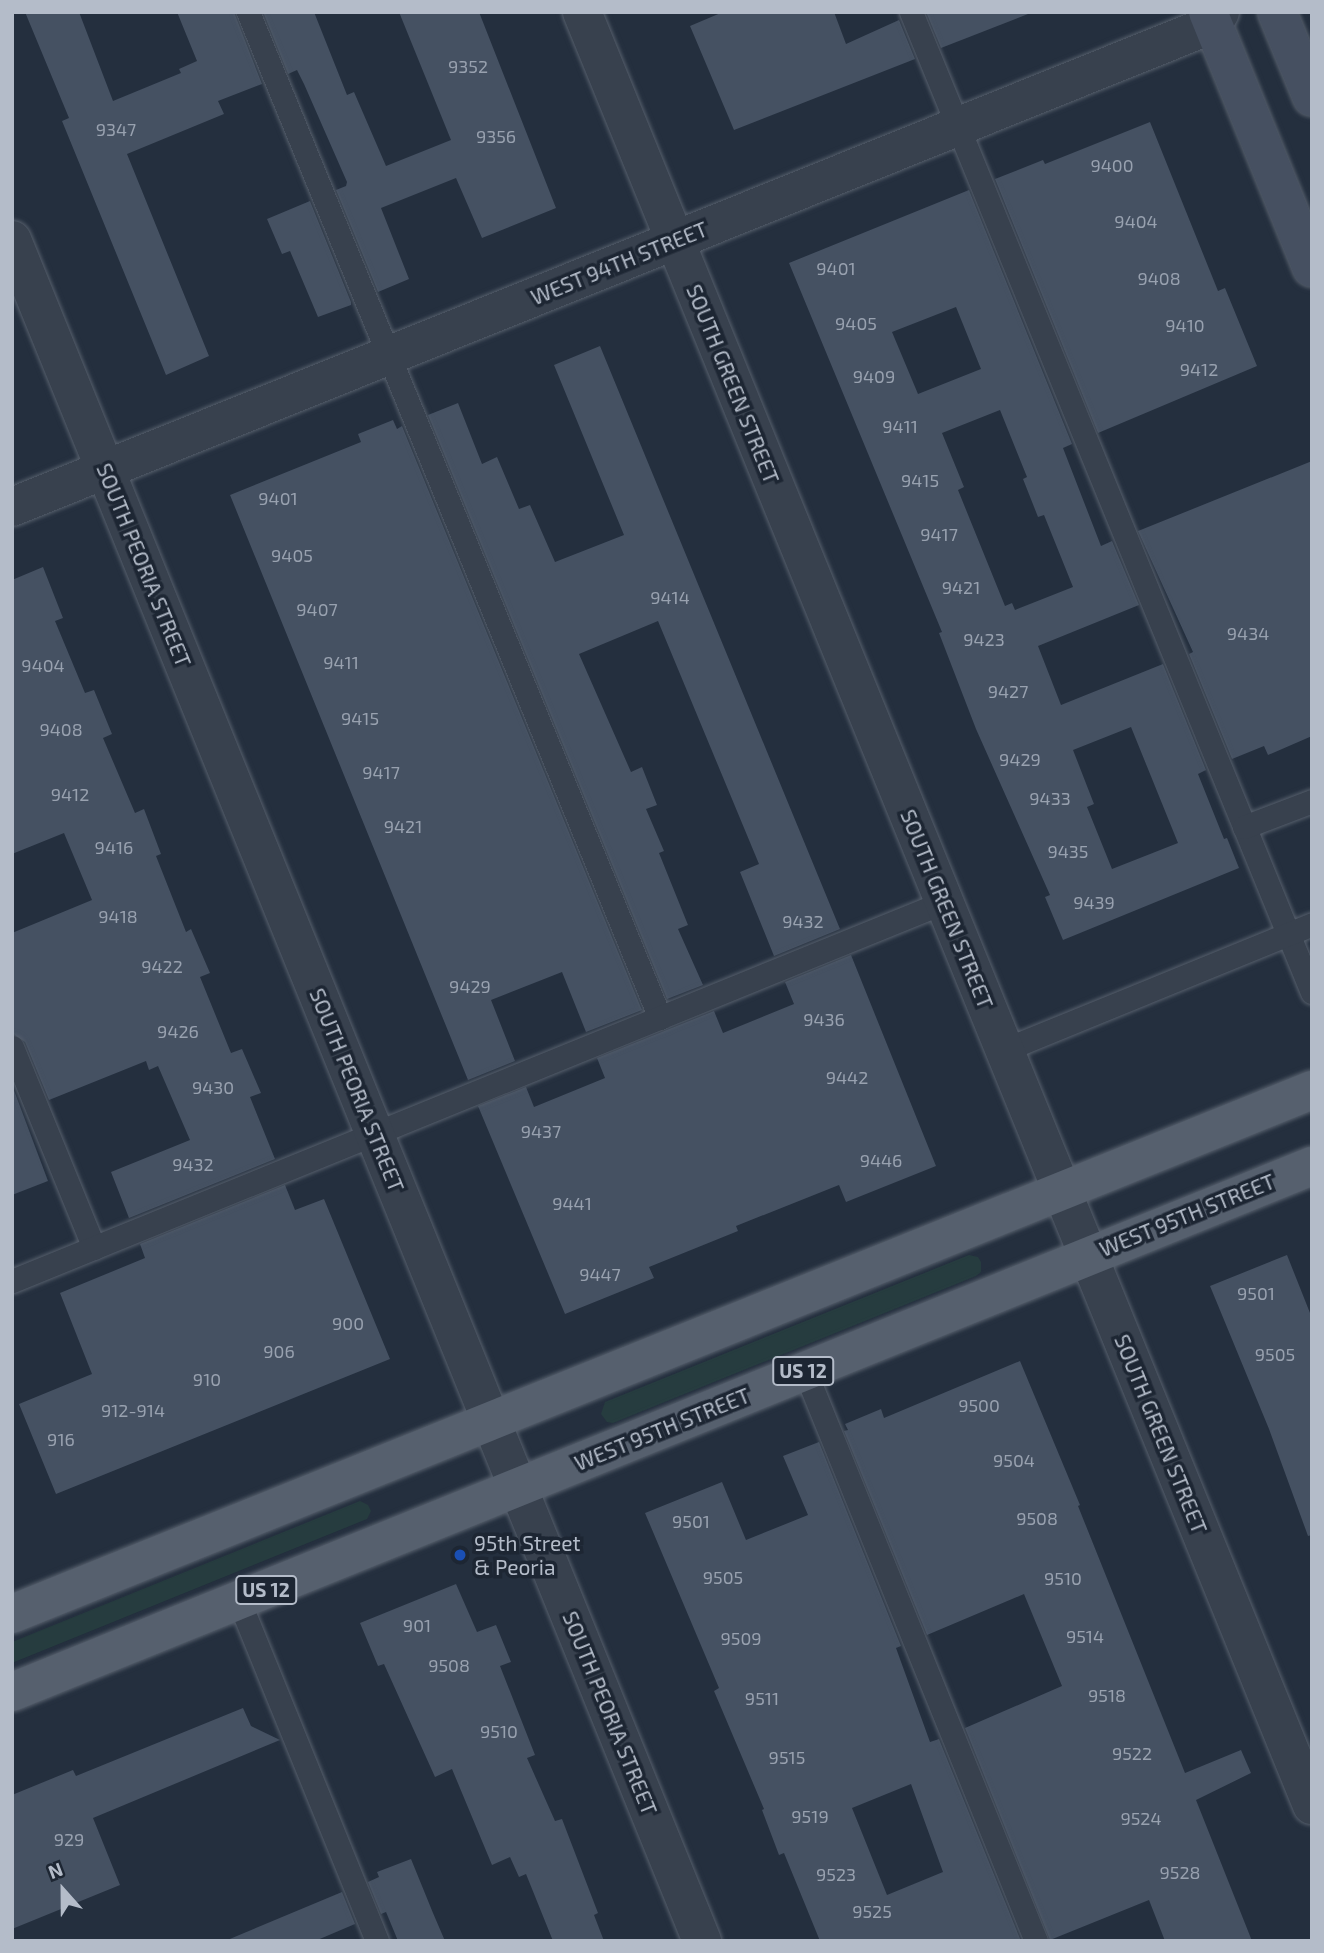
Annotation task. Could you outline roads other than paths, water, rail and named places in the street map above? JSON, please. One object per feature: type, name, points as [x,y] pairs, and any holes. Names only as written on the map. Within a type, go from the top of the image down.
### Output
[{"type":"main road","points":[[1277,12],[1312,97]]},
{"type":"main road","points":[[1213,16],[1312,268]]},
{"type":"main road","points":[[12,1614],[1312,1090]]},
{"type":"main road","name":"WEST 95TH STREET","points":[[12,1692],[1312,1166]]},
{"type":"street","name":"SOUTH GREEN STREET","points":[[582,12],[1312,1805]]},
{"type":"street","name":"WEST 94TH STREET","points":[[12,508],[958,126],[1213,16]]},
{"type":"street","name":"SOUTH PEORIA STREET","points":[[12,240],[702,1941]]},
{"type":"lane","points":[[248,12],[660,1018]]},
{"type":"lane","points":[[911,12],[1312,992]]},
{"type":"lane","points":[[1244,827],[1312,801]]},
{"type":"lane","points":[[12,1281],[944,902]]},
{"type":"lane","points":[[1004,1050],[1312,924]]},
{"type":"lane","points":[[12,1047],[94,1248]]},
{"type":"lane","points":[[804,1371],[1036,1941]]},
{"type":"lane","points":[[239,1601],[377,1941]]},
{"type":"place","name":"95th Street & Peoria","points":[[460,1555]]}]
